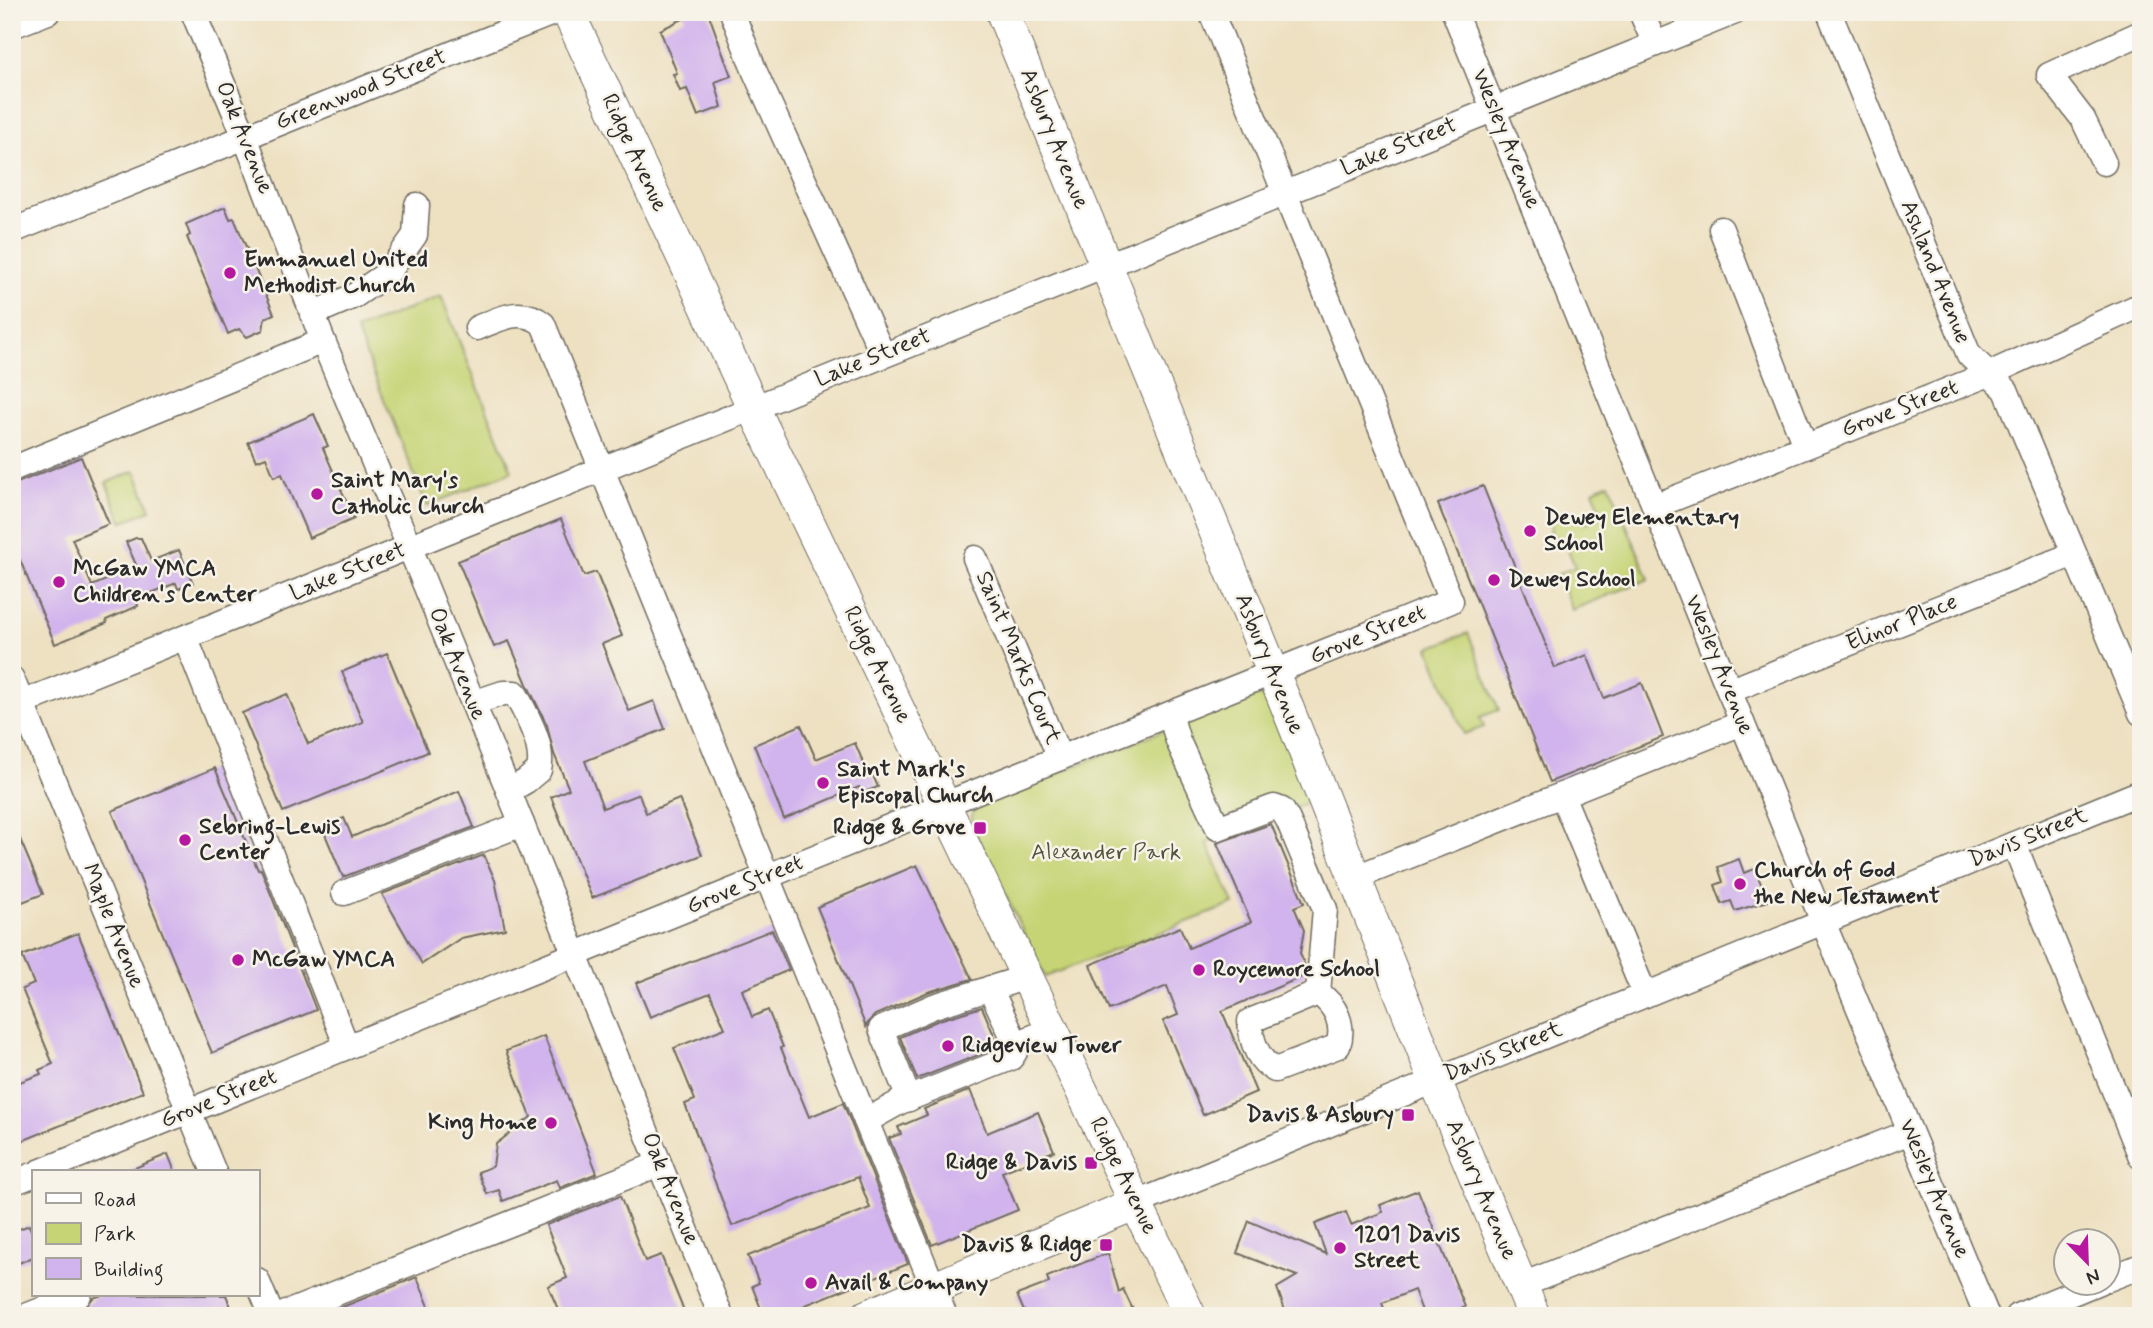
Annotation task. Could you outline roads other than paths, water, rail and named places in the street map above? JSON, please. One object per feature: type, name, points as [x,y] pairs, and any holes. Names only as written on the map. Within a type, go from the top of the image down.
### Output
[{"type":"main road","name":"Ridge Avenue","points":[[568,12],[753,407],[1190,1316]]},
{"type":"main road","name":"Asbury Avenue","points":[[1002,12],[1274,673],[1435,1080],[1534,1316]]},
{"type":"main road","name":"Davis Street","points":[[867,1316],[939,1302],[1137,1203]]},
{"type":"street","points":[[12,26],[48,12]]},
{"type":"street","name":"Oak Avenue","points":[[193,12],[245,137],[323,341],[721,1316]]},
{"type":"street","name":"Greenwood Street","points":[[12,231],[555,12]]},
{"type":"street","points":[[732,12],[755,72],[883,355]]},
{"type":"street","points":[[1211,12],[1285,192]]},
{"type":"street","name":"Wesley Avenue","points":[[1454,12],[1823,922],[1987,1316]]},
{"type":"street","points":[[1641,12],[1654,44]]},
{"type":"street","name":"Lake Street","points":[[17,705],[1735,12]]},
{"type":"street","name":"Ashland Avenue","points":[[1829,12],[1969,355],[2006,390],[2141,713]]},
{"type":"street","points":[[2105,163],[2083,119],[2049,75],[2141,33]]},
{"type":"street","name":"Grove Street","points":[[44,1170],[1451,601],[1285,192]]},
{"type":"street","points":[[313,313],[354,296],[388,272],[415,236],[417,205]]},
{"type":"street","points":[[1721,229],[1805,446]]},
{"type":"street","name":"Grove Street","points":[[1655,506],[1989,374],[2141,305]]},
{"type":"street","points":[[477,328],[513,314],[536,318],[543,324],[939,1302]]},
{"type":"street","points":[[12,469],[323,341]]},
{"type":"street","name":"Elinor Place","points":[[1729,691],[2074,554]]},
{"type":"street","name":"Saint Marks Court","points":[[975,558],[1060,758]]},
{"type":"street","points":[[186,639],[347,1047]]},
{"type":"street","name":"Maple Avenue","points":[[12,679],[17,705],[213,1170]]},
{"type":"street","points":[[473,703],[503,693],[515,693],[541,752],[539,770],[509,792]]},
{"type":"street","points":[[1170,714],[1178,741],[1218,828],[1274,807],[1282,810],[1288,820],[1325,909],[1318,993]]},
{"type":"street","points":[[1354,878],[1742,723]]},
{"type":"street","name":"Davis Street","points":[[1137,1203],[2141,792]]},
{"type":"street","points":[[1562,795],[1645,995]]},
{"type":"street","points":[[344,893],[522,824]]},
{"type":"street","points":[[2014,844],[2141,1157]]},
{"type":"street","points":[[909,1099],[881,1029],[934,1006],[1027,977]]},
{"type":"street","points":[[866,1121],[909,1099],[1011,1058],[1016,1044],[990,988]]},
{"type":"street","points":[[1016,1044],[1052,1029]]},
{"type":"street","points":[[1522,1285],[1910,1132]]},
{"type":"street","points":[[279,1316],[659,1164]]},
{"type":"street","points":[[12,1183],[32,1175]]},
{"type":"street","points":[[2122,1273],[2141,1266]]},
{"type":"street","points":[[259,1285],[272,1316]]},
{"type":"street","points":[[26,1316],[76,1296]]},
{"type":"street","points":[[2017,1316],[2067,1296]]},
{"type":"place","name":"Emmanuel United Methodist Church","points":[[230,273]]},
{"type":"place","name":"Saint Mary's Catholic Church","points":[[317,494]]},
{"type":"place","name":"Dewey Elementary School","points":[[1530,531]]},
{"type":"place","name":"Dewey School","points":[[1494,580]]},
{"type":"place","name":"McGaw YMCA Children's Center","points":[[59,582]]},
{"type":"place","name":"Saint Mark's Episcopal Church","points":[[823,783]]},
{"type":"place","name":"Ridge & Grove","points":[[980,828]]},
{"type":"place","name":"Sebring-Lewis Center","points":[[185,840]]},
{"type":"place","name":"Church of God the New Testament","points":[[1740,884]]},
{"type":"place","name":"McGaw YMCA","points":[[238,960]]},
{"type":"place","name":"Roycemore School","points":[[1199,970]]},
{"type":"place","name":"Ridgeview Tower","points":[[948,1046]]},
{"type":"place","name":"Davis & Asbury","points":[[1408,1115]]},
{"type":"place","name":"King Home","points":[[551,1123]]},
{"type":"place","name":"Ridge & Davis","points":[[1091,1163]]},
{"type":"place","name":"Davis & Ridge","points":[[1106,1245]]},
{"type":"place","name":"1201 Davis Street","points":[[1340,1248]]},
{"type":"place","name":"Avail & Company","points":[[811,1283]]},
{"type":"park label","name":"Alexander Park","points":[[1106,853]]}]
